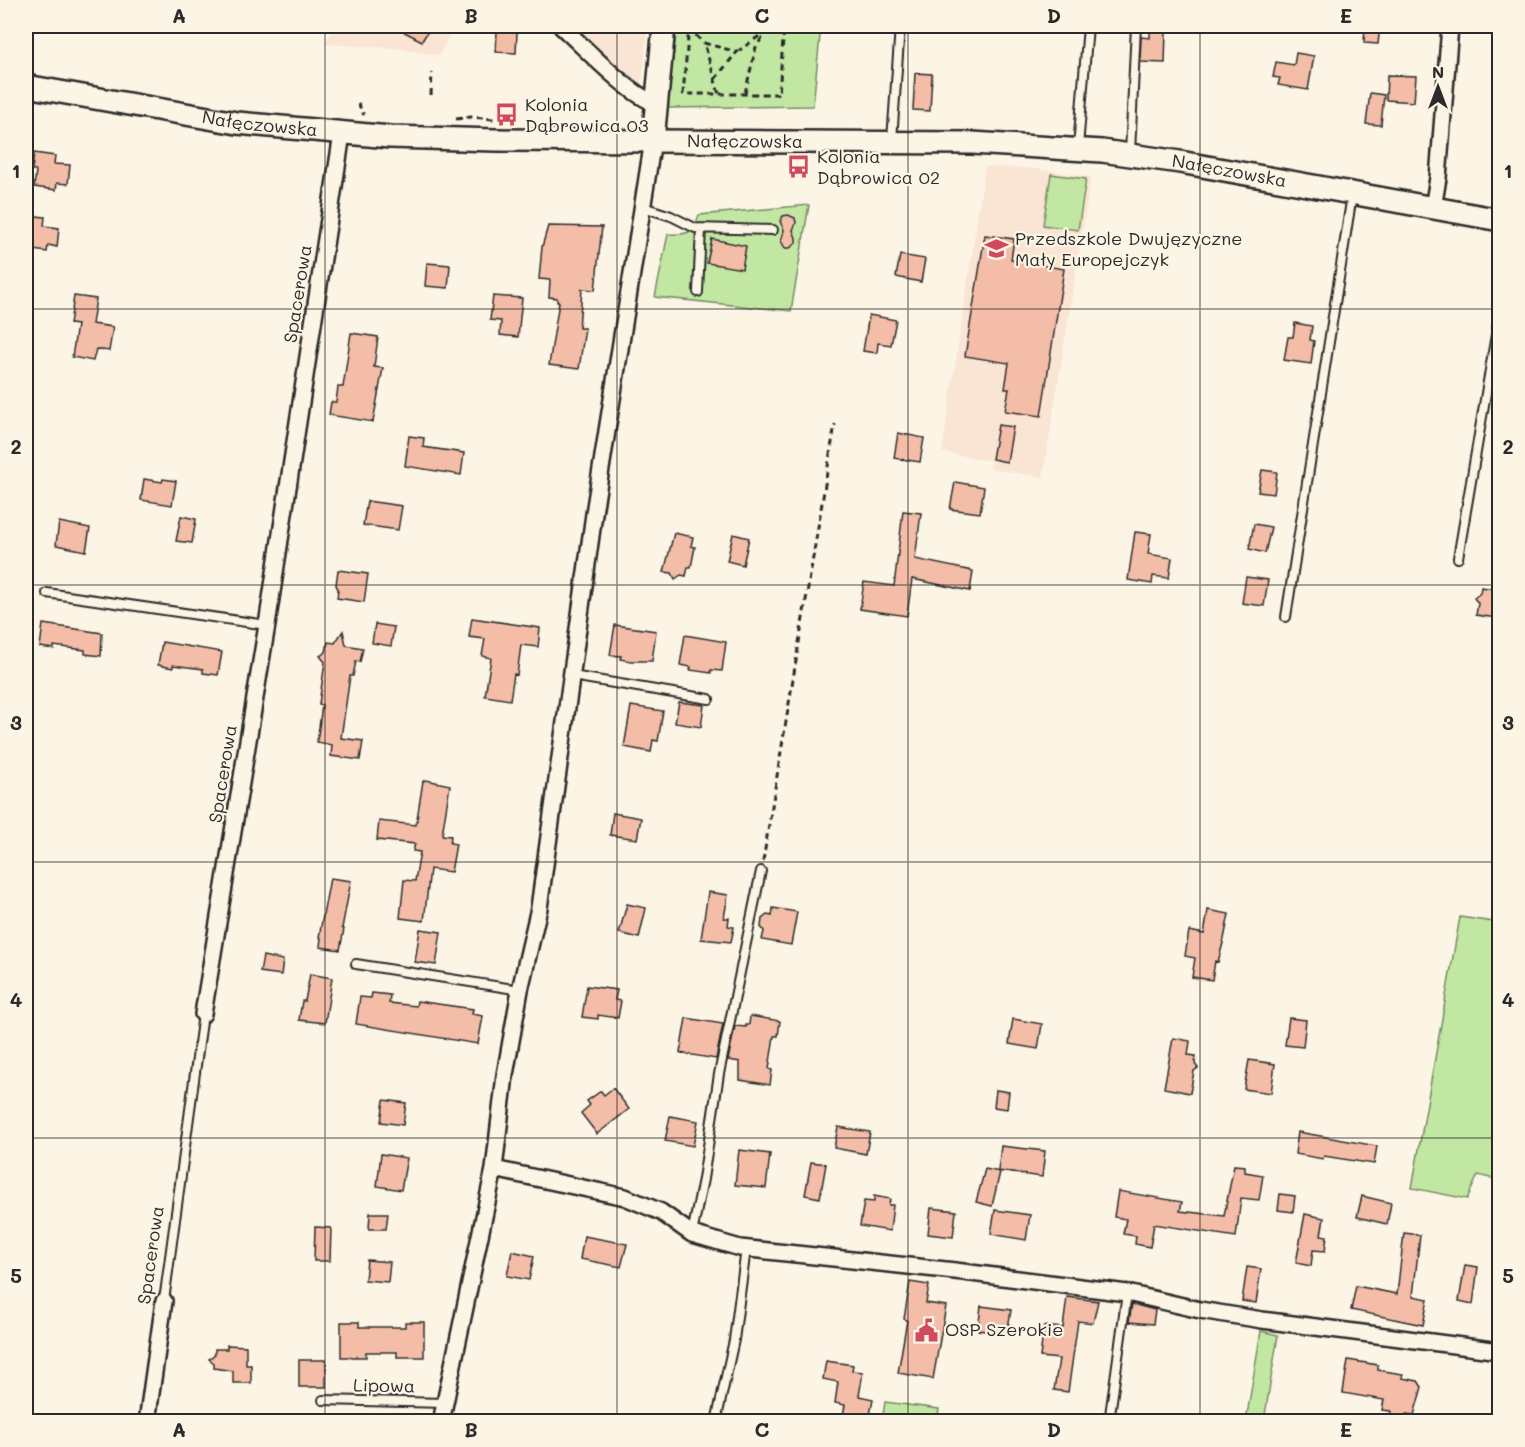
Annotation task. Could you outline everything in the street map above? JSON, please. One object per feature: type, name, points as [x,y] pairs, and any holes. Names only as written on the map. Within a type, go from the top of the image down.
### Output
[{"type":"main road","points":[[652,140],[664,26]]},
{"type":"main road","name":"Nałęczowska","points":[[26,86],[237,123],[342,134],[454,139],[892,141],[988,143],[1078,149],[1130,154],[1500,220]]},
{"type":"street","points":[[561,26],[626,85],[645,100],[656,103]]},
{"type":"street","points":[[1433,208],[1438,178],[1450,26]]},
{"type":"street","name":"Spacerowa","points":[[203,1014],[267,625],[342,134]]},
{"type":"street","points":[[441,1422],[494,1169],[500,1113],[520,990],[539,908],[621,335],[652,140]]},
{"type":"street","points":[[494,1169],[625,1197],[661,1212],[692,1234],[746,1249],[955,1271],[1127,1293],[1200,1310],[1262,1320],[1499,1348]]},
{"type":"street","name":"Spacerowa","points":[[147,1422],[164,1300]]},
{"type":"lane","points":[[892,141],[900,26]]},
{"type":"lane","points":[[1078,149],[1088,26]]},
{"type":"lane","points":[[1130,154],[1136,26]]},
{"type":"lane","points":[[1286,617],[1352,193]]},
{"type":"lane","points":[[642,207],[671,216],[695,228],[774,230]]},
{"type":"lane","points":[[698,292],[701,228]]},
{"type":"lane","points":[[1458,558],[1500,312]]},
{"type":"lane","points":[[47,593],[267,625]]},
{"type":"lane","points":[[572,676],[709,699]]},
{"type":"lane","points":[[692,1234],[719,1074],[761,871]]},
{"type":"lane","points":[[356,964],[520,990]]},
{"type":"lane","name":"Spacerowa","points":[[164,1300],[203,1014]]},
{"type":"lane","points":[[716,1422],[734,1340],[746,1249]]},
{"type":"lane","points":[[1109,1422],[1127,1293]]},
{"type":"lane","name":"Lipowa","points":[[323,1400],[445,1402]]},
{"type":"path","points":[[745,94],[756,47],[770,26]]},
{"type":"path","points":[[688,27],[683,94],[779,94],[783,26],[814,28],[815,26]]},
{"type":"path","points":[[688,27],[704,43],[719,94]]},
{"type":"path","points":[[715,79],[737,52],[766,32]]},
{"type":"path","points":[[704,43],[737,52]]},
{"type":"path","points":[[431,95],[432,73]]},
{"type":"path","points":[[761,871],[834,424]]},
{"type":"shaded area","points":[[334,26],[454,26],[439,56],[408,49],[325,44]]},
{"type":"shaded area","points":[[574,26],[648,26],[641,89]]},
{"type":"shaded area","points":[[985,167],[1030,168],[1091,177],[1043,477],[990,469],[991,461],[942,452]]},
{"type":"green space","points":[[677,26],[763,26],[810,30],[810,26],[821,26],[813,106],[667,108]]},
{"type":"green space","points":[[1051,174],[1086,179],[1078,230],[1043,225]]},
{"type":"green space","points":[[809,205],[791,311],[655,297],[668,234],[689,232],[699,215]]},
{"type":"green space","points":[[1460,917],[1500,923],[1499,1180],[1478,1175],[1467,1199],[1412,1188]]},
{"type":"green space","points":[[1261,1331],[1278,1335],[1264,1421],[1246,1421]]},
{"type":"green space","points":[[885,1402],[939,1409],[937,1421],[882,1421]]},
{"type":"building","points":[[393,26],[431,26],[422,41]]},
{"type":"building","points":[[1365,26],[1380,26],[1378,44],[1364,43]]},
{"type":"building","points":[[1150,30],[1166,31],[1165,63],[1140,62],[1141,37],[1150,38]]},
{"type":"building","points":[[497,31],[517,32],[516,53],[496,52]]},
{"type":"building","points":[[1296,53],[1314,56],[1308,90],[1278,85],[1280,78],[1273,77],[1276,62],[1294,65]]},
{"type":"building","points":[[915,73],[932,74],[930,111],[913,110]]},
{"type":"building","points":[[1387,75],[1416,76],[1414,102],[1386,100]]},
{"type":"building","points":[[1370,93],[1384,95],[1381,125],[1366,124]]},
{"type":"building","points":[[34,153],[55,156],[54,164],[70,165],[68,184],[57,183],[56,190],[34,187],[36,171],[32,170]]},
{"type":"building","points":[[26,215],[45,217],[44,226],[59,228],[57,247],[48,245],[47,252],[26,249]]},
{"type":"building","points":[[788,215],[795,218],[796,223],[793,230],[796,243],[790,248],[785,248],[781,241],[784,230],[780,221],[783,216]]},
{"type":"building","points":[[548,226],[602,227],[595,290],[582,289],[579,328],[585,328],[579,369],[549,365],[559,302],[557,298],[549,297],[550,280],[539,279],[542,247]]},
{"type":"building","points":[[985,235],[1014,239],[1011,260],[1064,269],[1041,416],[1005,411],[1009,389],[1005,389],[1009,363],[965,356]]},
{"type":"building","points":[[712,239],[746,246],[742,269],[707,263]]},
{"type":"building","points":[[900,255],[925,259],[921,282],[896,277]]},
{"type":"building","points":[[427,263],[450,265],[448,288],[425,286]]},
{"type":"building","points":[[74,296],[96,299],[92,324],[113,327],[109,351],[96,349],[93,361],[72,357],[77,325],[70,324]]},
{"type":"building","points":[[493,296],[522,298],[518,337],[500,335],[501,321],[490,320]]},
{"type":"building","points":[[869,315],[896,320],[891,345],[878,343],[877,353],[863,351]]},
{"type":"building","points":[[1295,323],[1312,326],[1310,340],[1314,341],[1311,364],[1284,360],[1288,337],[1293,337]]},
{"type":"building","points":[[351,333],[378,337],[374,367],[383,368],[373,422],[329,415],[331,402],[336,402],[338,387],[343,387]]},
{"type":"building","points":[[998,425],[1013,427],[1007,462],[992,459]]},
{"type":"building","points":[[898,433],[924,438],[920,462],[894,458]]},
{"type":"building","points":[[409,436],[424,438],[423,447],[464,453],[461,475],[405,466]]},
{"type":"building","points":[[1262,470],[1277,472],[1274,494],[1258,492]]},
{"type":"building","points":[[144,479],[162,482],[163,479],[176,481],[172,505],[141,500]]},
{"type":"building","points":[[955,482],[984,487],[980,513],[950,509]]},
{"type":"building","points":[[367,501],[402,506],[398,530],[363,525]]},
{"type":"building","points":[[903,511],[921,513],[915,559],[973,571],[970,591],[912,579],[907,616],[860,609],[864,582],[894,586]]},
{"type":"building","points":[[181,516],[196,519],[192,543],[176,541]]},
{"type":"building","points":[[59,522],[90,528],[86,551],[56,545]]},
{"type":"building","points":[[1254,524],[1271,527],[1265,553],[1249,549]]},
{"type":"building","points":[[1135,532],[1151,534],[1148,554],[1172,558],[1169,578],[1153,576],[1152,584],[1128,580]]},
{"type":"building","points":[[674,533],[693,537],[691,546],[695,547],[691,567],[688,567],[686,576],[681,575],[675,579],[672,573],[664,572]]},
{"type":"building","points":[[733,534],[749,538],[743,565],[727,561]]},
{"type":"building","points":[[338,570],[368,574],[364,602],[337,598]]},
{"type":"building","points":[[1246,577],[1268,580],[1264,606],[1242,603]]},
{"type":"building","points":[[1481,587],[1500,590],[1497,618],[1476,615],[1478,603],[1474,598],[1480,593]]},
{"type":"building","points":[[472,618],[540,628],[538,647],[521,645],[517,675],[514,674],[510,700],[485,696],[491,658],[482,656],[485,639],[469,637]]},
{"type":"building","points":[[43,624],[102,633],[101,656],[85,654],[85,650],[54,646],[54,649],[40,647]]},
{"type":"building","points":[[375,624],[394,627],[391,646],[372,643]]},
{"type":"building","points":[[615,625],[656,631],[652,661],[630,661],[620,659],[621,656],[610,655]]},
{"type":"building","points":[[343,631],[346,645],[363,648],[360,662],[356,661],[353,676],[350,676],[341,738],[363,741],[360,760],[331,756],[332,745],[317,742],[325,662],[320,656],[326,652],[328,642],[335,643]]},
{"type":"building","points":[[685,635],[726,642],[722,671],[711,670],[711,673],[690,670],[691,667],[680,665]]},
{"type":"building","points":[[162,642],[222,652],[218,675],[203,673],[203,669],[158,665]]},
{"type":"building","points":[[679,702],[704,705],[701,727],[675,723]]},
{"type":"building","points":[[631,706],[663,711],[658,741],[653,740],[651,752],[624,747]]},
{"type":"building","points":[[423,781],[450,785],[442,835],[451,836],[450,843],[456,844],[451,872],[430,869],[424,921],[400,918],[404,880],[415,881],[420,852],[413,851],[415,844],[377,840],[379,821],[416,825]]},
{"type":"building","points":[[613,813],[641,818],[637,839],[610,835]]},
{"type":"building","points":[[330,878],[351,881],[340,950],[320,947],[321,938],[319,937]]},
{"type":"building","points":[[708,892],[728,895],[724,918],[729,918],[728,926],[734,927],[731,942],[701,939]]},
{"type":"building","points":[[627,904],[646,908],[639,938],[619,933]]},
{"type":"building","points":[[773,908],[797,912],[791,945],[762,940],[764,931],[761,927],[762,919],[767,915],[772,916]]},
{"type":"building","points":[[1208,910],[1229,914],[1218,962],[1215,961],[1212,980],[1192,977],[1195,958],[1185,956],[1189,931],[1204,934]]},
{"type":"building","points":[[420,929],[441,932],[436,965],[415,962]]},
{"type":"building","points":[[263,956],[283,960],[281,975],[260,972]]},
{"type":"building","points":[[310,974],[332,978],[325,1023],[299,1020]]},
{"type":"building","points":[[587,986],[617,990],[615,1000],[621,1001],[618,1018],[598,1015],[598,1019],[582,1017]]},
{"type":"building","points":[[372,993],[390,995],[389,1003],[416,1006],[417,1001],[473,1009],[472,1014],[483,1016],[478,1044],[356,1024],[360,997],[371,998]]},
{"type":"building","points":[[750,1016],[780,1021],[778,1036],[774,1036],[769,1069],[772,1070],[770,1085],[740,1080],[740,1062],[728,1060],[735,1026],[749,1025]]},
{"type":"building","points":[[686,1018],[723,1024],[716,1059],[680,1053]]},
{"type":"building","points":[[1289,1018],[1306,1020],[1303,1047],[1285,1045]]},
{"type":"building","points":[[1013,1019],[1042,1024],[1038,1049],[1009,1044]]},
{"type":"building","points":[[1173,1038],[1190,1041],[1188,1055],[1196,1056],[1195,1064],[1198,1068],[1194,1071],[1190,1093],[1164,1088]]},
{"type":"building","points":[[1249,1060],[1275,1064],[1271,1093],[1244,1089]]},
{"type":"building","points":[[613,1088],[629,1109],[597,1134],[581,1113],[590,1105],[587,1101],[601,1091],[604,1095]]},
{"type":"building","points":[[996,1090],[1009,1092],[1007,1109],[994,1107]]},
{"type":"building","points":[[384,1100],[406,1103],[403,1125],[381,1122]]},
{"type":"building","points":[[670,1116],[698,1121],[693,1146],[665,1141]]},
{"type":"building","points":[[838,1127],[870,1132],[866,1154],[834,1148]]},
{"type":"building","points":[[1298,1132],[1377,1146],[1374,1164],[1295,1154]]},
{"type":"building","points":[[1001,1146],[1045,1151],[1042,1177],[998,1171]]},
{"type":"building","points":[[739,1150],[770,1154],[766,1188],[735,1185]]},
{"type":"building","points":[[381,1154],[407,1158],[401,1190],[377,1186]]},
{"type":"building","points":[[811,1162],[826,1164],[820,1198],[805,1195]]},
{"type":"building","points":[[1234,1165],[1245,1166],[1245,1172],[1263,1175],[1259,1200],[1241,1198],[1236,1237],[1154,1224],[1150,1247],[1135,1244],[1136,1236],[1123,1234],[1126,1219],[1114,1217],[1118,1191],[1182,1202],[1180,1211],[1224,1216]]},
{"type":"building","points":[[985,1169],[1000,1172],[992,1206],[976,1202]]},
{"type":"building","points":[[1280,1194],[1295,1196],[1293,1212],[1278,1210]]},
{"type":"building","points":[[874,1196],[890,1199],[889,1205],[893,1205],[890,1231],[860,1226],[864,1201],[874,1202]]},
{"type":"building","points":[[1362,1196],[1391,1203],[1387,1224],[1357,1217]]},
{"type":"building","points":[[931,1208],[956,1211],[953,1237],[928,1234]]},
{"type":"building","points":[[995,1210],[1030,1215],[1026,1240],[991,1234]]},
{"type":"building","points":[[370,1213],[388,1213],[386,1229],[369,1229]]},
{"type":"building","points":[[1305,1214],[1324,1218],[1321,1235],[1327,1236],[1325,1251],[1313,1250],[1311,1266],[1296,1263]]},
{"type":"building","points":[[315,1227],[331,1228],[330,1261],[314,1261]]},
{"type":"building","points":[[1404,1233],[1420,1235],[1413,1296],[1428,1299],[1423,1325],[1351,1310],[1356,1286],[1397,1294]]},
{"type":"building","points":[[584,1236],[627,1244],[621,1267],[580,1259]]},
{"type":"building","points":[[512,1251],[534,1256],[529,1280],[507,1276]]},
{"type":"building","points":[[367,1260],[390,1262],[388,1282],[365,1280]]},
{"type":"building","points":[[1465,1265],[1478,1267],[1473,1304],[1459,1301]]},
{"type":"building","points":[[1247,1267],[1261,1269],[1256,1303],[1242,1301]]},
{"type":"building","points":[[910,1282],[929,1285],[926,1303],[946,1306],[933,1379],[898,1373],[907,1320],[904,1319]]},
{"type":"building","points":[[1067,1297],[1098,1301],[1093,1323],[1078,1321],[1068,1392],[1054,1390],[1059,1359],[1040,1357],[1044,1326],[1063,1328]]},
{"type":"building","points":[[1132,1304],[1155,1310],[1153,1324],[1129,1322]]},
{"type":"building","points":[[981,1306],[1011,1310],[1007,1334],[978,1330]]},
{"type":"building","points":[[341,1322],[359,1322],[359,1327],[405,1327],[405,1322],[424,1322],[424,1357],[397,1357],[397,1352],[366,1352],[366,1357],[341,1357]]},
{"type":"building","points":[[227,1345],[246,1346],[246,1365],[251,1365],[251,1383],[233,1383],[233,1371],[214,1368],[214,1363],[209,1359],[215,1354],[215,1349],[227,1349]]},
{"type":"building","points":[[299,1360],[326,1360],[326,1387],[299,1387]]},
{"type":"building","points":[[1348,1360],[1378,1365],[1378,1370],[1403,1374],[1402,1378],[1418,1381],[1422,1387],[1414,1415],[1406,1414],[1405,1419],[1390,1417],[1391,1411],[1382,1410],[1384,1400],[1343,1393]]},
{"type":"building","points":[[826,1361],[853,1365],[852,1371],[863,1372],[859,1396],[873,1399],[869,1420],[843,1415],[845,1405],[835,1403],[838,1382],[823,1379]]},
{"type":"place","name":"Kolonia Dąbrowica 03","points":[[507,115]]},
{"type":"place","name":"Kolonia Dąbrowica 02","points":[[799,167]]},
{"type":"place","name":"Przedszkole Dwujęzyczne Mały Europejczyk","points":[[997,249]]},
{"type":"place","name":"OSP Szerokie","points":[[927,1330]]}]
